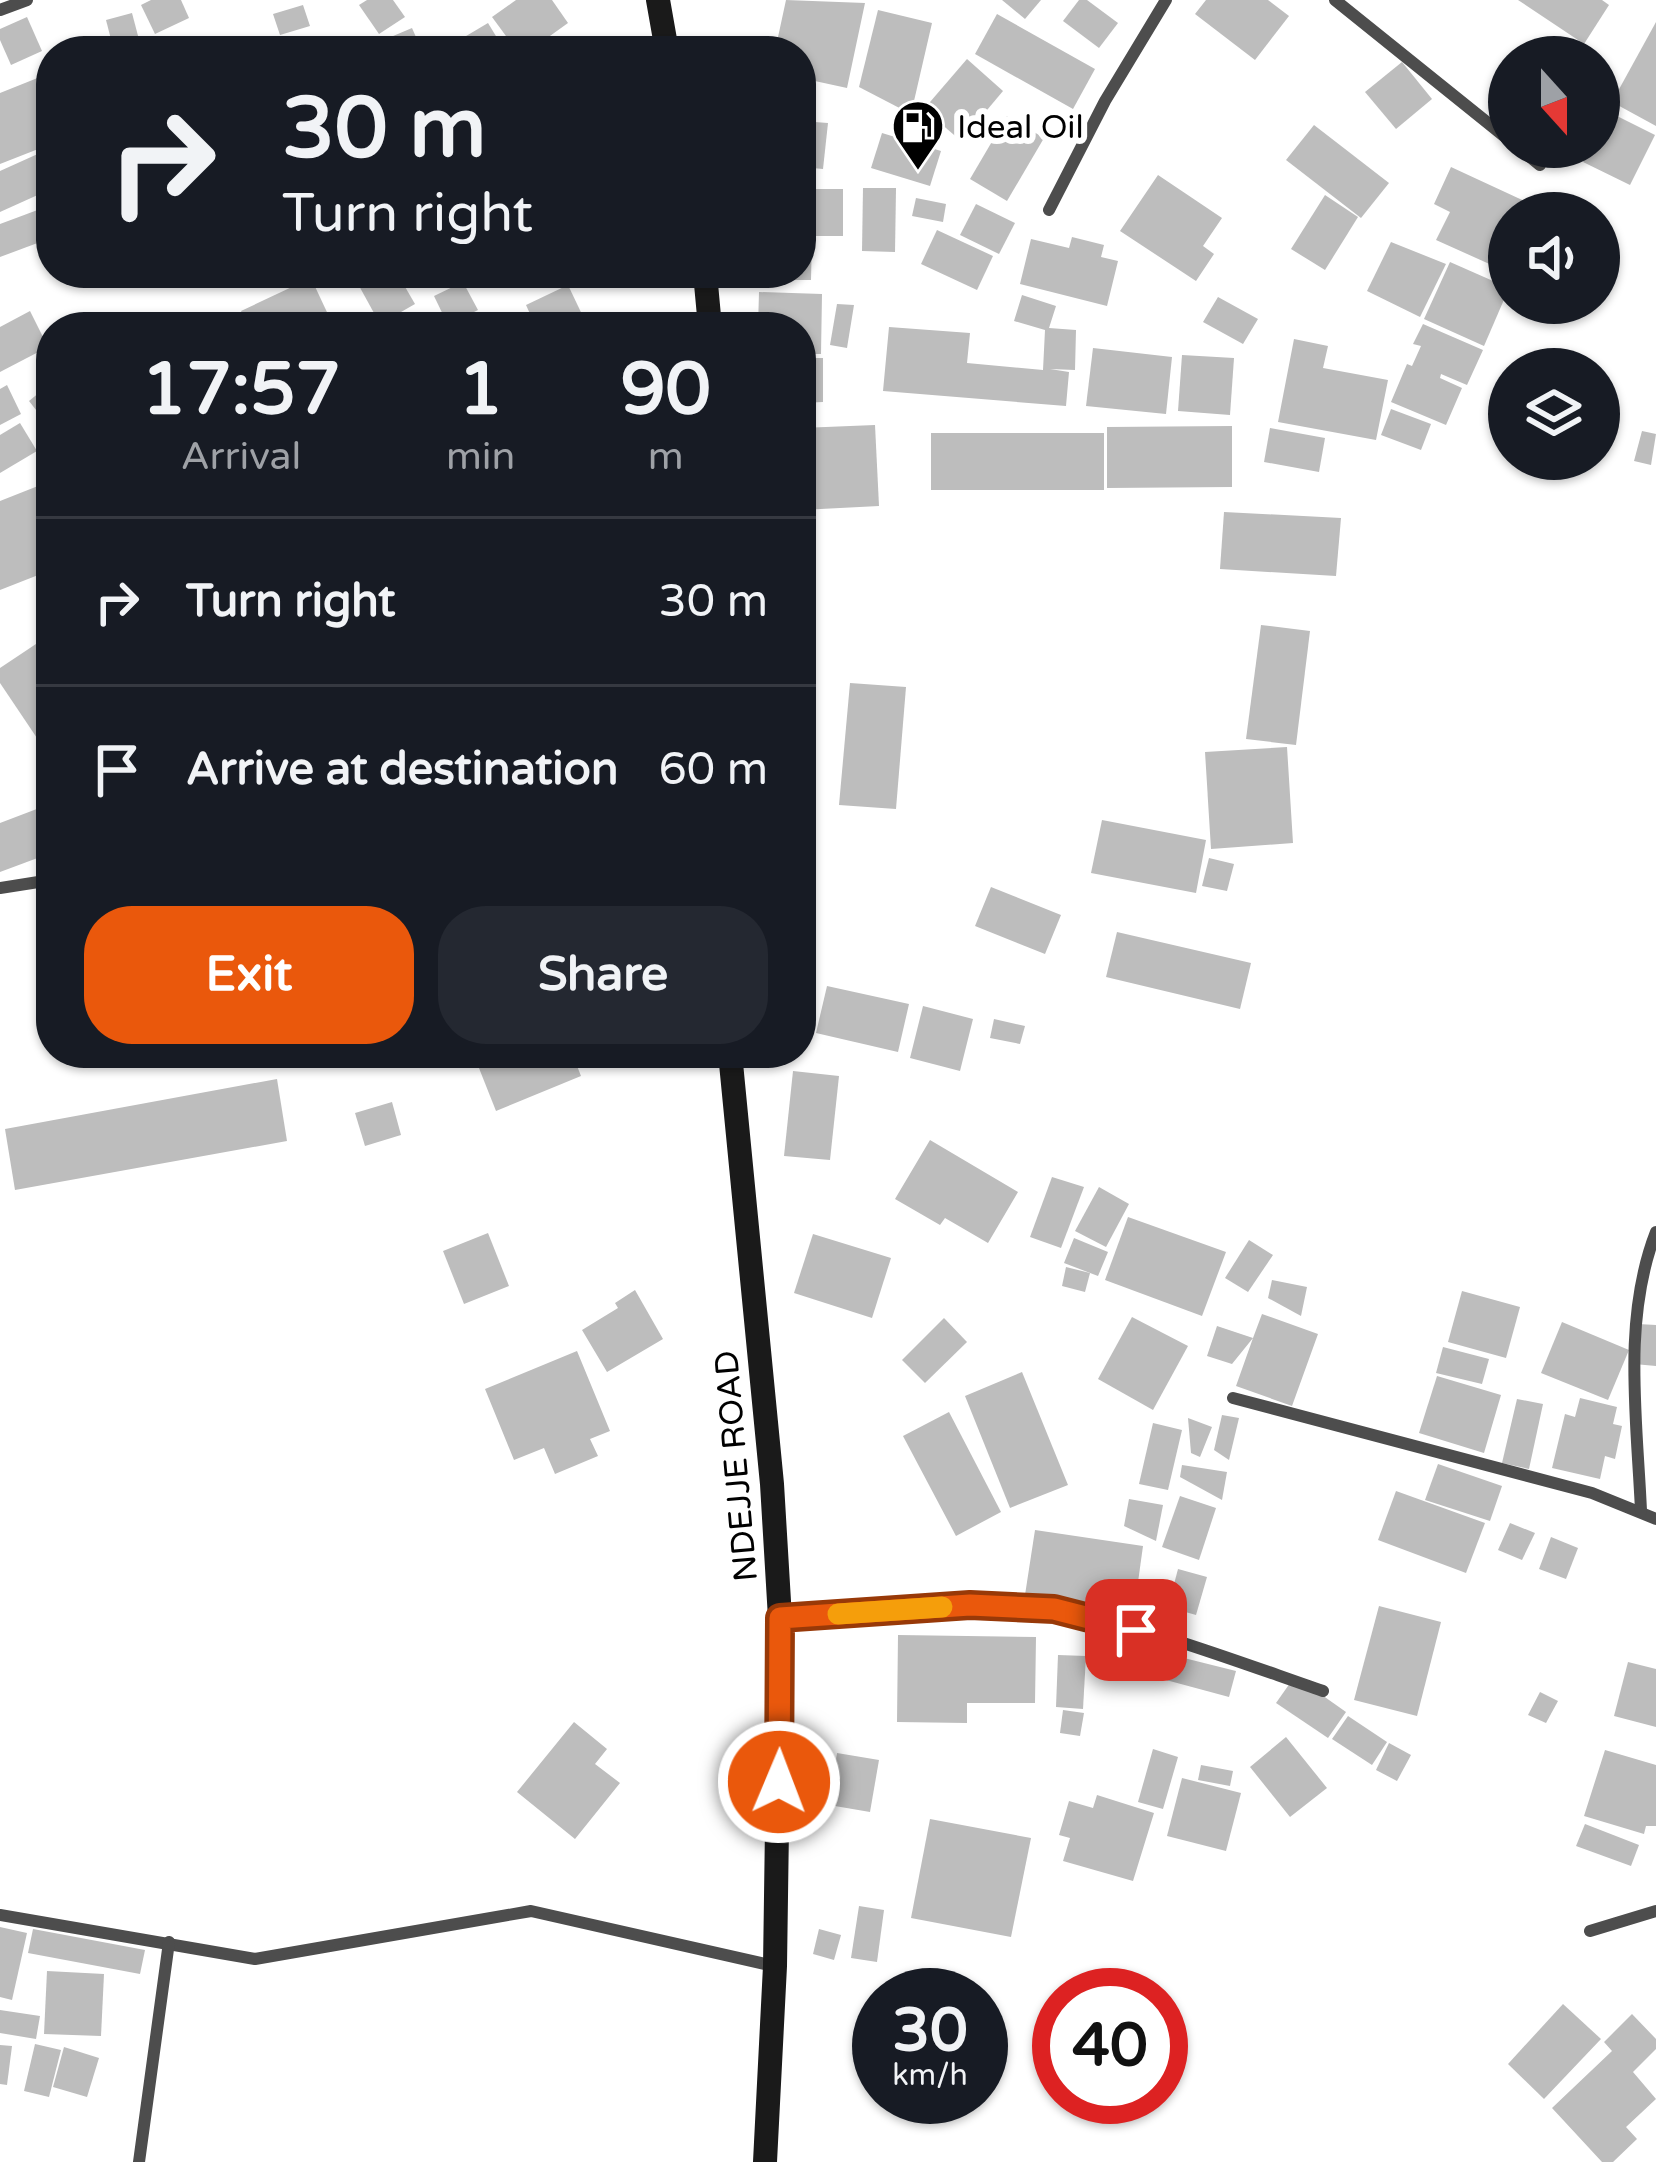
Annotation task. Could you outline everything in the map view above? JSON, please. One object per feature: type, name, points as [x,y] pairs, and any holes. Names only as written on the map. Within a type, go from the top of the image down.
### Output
[{"type":"street","points":[[0,10],[27,0]]},
{"type":"street","points":[[658,0],[664,36]]},
{"type":"street","points":[[1049,210],[1105,101],[1166,0]]},
{"type":"street","points":[[1335,0],[1488,123]]},
{"type":"street","points":[[0,888],[36,882]]},
{"type":"street","name":"NDEJJE ROAD","points":[[731,1068],[772,1484],[780,1618],[775,1966],[765,2162]]},
{"type":"street","points":[[1641,1511],[1636,1300],[1656,1232]]},
{"type":"street","points":[[1233,1398],[1592,1493],[1656,1520]]},
{"type":"street","points":[[780,1618],[970,1605],[1054,1609],[1176,1641],[1323,1691]]},
{"type":"street","points":[[0,1915],[255,1959],[531,1911],[775,1966]]},
{"type":"street","points":[[1589,1931],[1656,1911]]},
{"type":"street","points":[[139,2162],[169,1942]]},
{"type":"building","points":[[151,0],[181,0],[189,18],[155,34],[141,5]]},
{"type":"building","points":[[367,0],[393,0],[405,17],[379,34],[359,5]]},
{"type":"building","points":[[516,0],[552,0],[568,23],[550,36],[506,36],[492,17]]},
{"type":"building","points":[[786,0],[865,3],[847,88],[816,81],[816,36],[778,36]]},
{"type":"building","points":[[1002,0],[1041,0],[1025,19]]},
{"type":"building","points":[[1079,0],[1087,0],[1118,23],[1099,48],[1063,21]]},
{"type":"building","points":[[1206,0],[1268,0],[1289,16],[1255,60],[1195,14]]},
{"type":"building","points":[[1518,0],[1602,0],[1609,5],[1589,36],[1572,36]]},
{"type":"building","points":[[303,5],[310,26],[280,35],[273,14]]},
{"type":"building","points":[[878,10],[932,23],[911,114],[859,87]]},
{"type":"building","points":[[132,13],[138,36],[110,36],[106,20]]},
{"type":"building","points":[[997,14],[1095,69],[1073,109],[975,54]]},
{"type":"building","points":[[27,17],[36,37],[36,54],[11,65],[0,29]]},
{"type":"building","points":[[1656,22],[1656,126],[1620,106],[1620,87]]},
{"type":"building","points":[[488,23],[496,36],[466,36]]},
{"type":"building","points":[[967,59],[1003,91],[961,141],[924,109]]},
{"type":"building","points":[[1402,62],[1432,99],[1396,129],[1365,92]]},
{"type":"building","points":[[36,79],[36,150],[0,164],[0,93]]},
{"type":"building","points":[[1007,116],[1044,138],[1007,201],[970,179]]},
{"type":"building","points":[[1620,118],[1655,135],[1630,185],[1595,168],[1620,168]]},
{"type":"building","points":[[816,122],[828,123],[823,169],[816,168]]},
{"type":"building","points":[[1314,125],[1389,183],[1361,218],[1286,160]]},
{"type":"building","points":[[882,133],[941,151],[930,186],[871,168]]},
{"type":"building","points":[[36,155],[36,196],[0,212],[0,171]]},
{"type":"building","points":[[1451,167],[1505,192],[1488,192],[1488,263],[1436,240],[1450,212],[1434,204]]},
{"type":"building","points":[[1158,175],[1222,218],[1203,246],[1214,254],[1196,281],[1120,231]]},
{"type":"building","points":[[863,188],[896,188],[895,252],[862,251]]},
{"type":"building","points":[[816,189],[843,189],[843,236],[816,236]]},
{"type":"building","points":[[1325,195],[1358,217],[1325,270],[1291,249]]},
{"type":"building","points":[[916,198],[946,204],[943,222],[912,216]]},
{"type":"building","points":[[976,204],[1015,223],[999,254],[960,235]]},
{"type":"building","points":[[36,211],[36,244],[0,257],[0,224]]},
{"type":"building","points":[[937,230],[993,256],[977,290],[921,264]]},
{"type":"building","points":[[1072,237],[1104,245],[1101,257],[1118,261],[1107,306],[1020,284],[1031,239],[1069,248]]},
{"type":"building","points":[[1391,242],[1446,264],[1420,317],[1367,291]]},
{"type":"building","points":[[1450,262],[1488,279],[1488,324],[1493,324],[1484,346],[1424,319]]},
{"type":"building","points":[[290,288],[316,288],[327,312],[241,312]]},
{"type":"building","points":[[360,288],[406,288],[415,304],[401,312],[373,312]]},
{"type":"building","points":[[451,288],[466,288],[478,310],[442,312],[434,296]]},
{"type":"building","points":[[569,288],[581,312],[529,312],[526,305]]},
{"type":"building","points":[[759,292],[822,294],[821,354],[816,354],[816,312],[758,312]]},
{"type":"building","points":[[1022,295],[1056,306],[1049,328],[1076,330],[1075,370],[1050,369],[1069,372],[1066,406],[883,391],[889,327],[970,333],[967,363],[1043,370],[1045,330],[1014,321]]},
{"type":"building","points":[[1218,297],[1258,319],[1243,344],[1203,322]]},
{"type":"building","points":[[837,304],[854,305],[847,348],[830,345]]},
{"type":"building","points":[[30,311],[36,323],[36,353],[0,372],[0,327]]},
{"type":"building","points":[[1423,324],[1483,350],[1467,385],[1441,374],[1440,378],[1462,388],[1446,425],[1391,402],[1407,364],[1412,366],[1421,346],[1413,344]]},
{"type":"building","points":[[1294,339],[1328,346],[1323,368],[1388,380],[1376,440],[1278,422]]},
{"type":"building","points":[[1093,348],[1172,357],[1166,414],[1086,406]]},
{"type":"building","points":[[1182,355],[1234,358],[1230,415],[1178,411]]},
{"type":"building","points":[[816,358],[823,358],[823,402],[816,402]]},
{"type":"building","points":[[7,385],[21,414],[0,425],[0,389]]},
{"type":"building","points":[[1391,409],[1431,424],[1421,450],[1381,435]]},
{"type":"building","points":[[20,423],[36,452],[0,473],[0,435]]},
{"type":"building","points":[[875,425],[879,506],[816,509],[816,427]]},
{"type":"building","points":[[1232,426],[1232,487],[1107,488],[1107,427]]},
{"type":"building","points":[[1270,428],[1325,438],[1319,472],[1264,462]]},
{"type":"building","points":[[1642,431],[1656,434],[1651,465],[1634,461]]},
{"type":"building","points":[[931,433],[1104,433],[1104,490],[931,490]]},
{"type":"building","points":[[36,487],[36,576],[0,590],[0,501]]},
{"type":"building","points":[[1224,512],[1341,518],[1336,576],[1220,569]]},
{"type":"building","points":[[1261,625],[1310,631],[1296,745],[1246,739]]},
{"type":"building","points":[[36,644],[36,737],[0,683],[0,668]]},
{"type":"building","points":[[850,683],[906,687],[896,809],[839,805]]},
{"type":"building","points":[[1287,747],[1293,843],[1211,849],[1205,752]]},
{"type":"building","points":[[36,809],[36,859],[0,872],[0,823]]},
{"type":"building","points":[[1102,820],[1206,840],[1196,893],[1091,873]]},
{"type":"building","points":[[1209,858],[1234,864],[1227,891],[1202,886]]},
{"type":"building","points":[[991,887],[1061,915],[1045,954],[975,926]]},
{"type":"building","points":[[1117,932],[1251,963],[1240,1009],[1106,977]]},
{"type":"building","points":[[827,986],[909,1004],[898,1052],[816,1033]]},
{"type":"building","points":[[923,1006],[973,1019],[960,1071],[910,1058]]},
{"type":"building","points":[[994,1019],[1025,1026],[1020,1044],[990,1038]]},
{"type":"building","points":[[479,1068],[578,1068],[581,1076],[496,1111]]},
{"type":"building","points":[[793,1071],[839,1076],[830,1160],[784,1156]]},
{"type":"building","points":[[277,1079],[287,1141],[15,1190],[5,1129]]},
{"type":"building","points":[[392,1102],[401,1135],[365,1146],[355,1113]]},
{"type":"building","points":[[930,1140],[1018,1192],[988,1243],[945,1218],[940,1225],[895,1199]]},
{"type":"building","points":[[1052,1177],[1084,1187],[1061,1248],[1030,1237]]},
{"type":"building","points":[[1099,1187],[1129,1204],[1106,1247],[1075,1231]]},
{"type":"building","points":[[1128,1217],[1226,1252],[1202,1316],[1105,1280]]},
{"type":"building","points":[[488,1233],[509,1286],[464,1304],[443,1251]]},
{"type":"building","points":[[813,1234],[891,1258],[872,1318],[794,1293]]},
{"type":"building","points":[[1074,1238],[1108,1252],[1098,1276],[1064,1263]]},
{"type":"building","points":[[1249,1240],[1273,1255],[1248,1292],[1225,1278]]},
{"type":"building","points":[[1066,1267],[1090,1273],[1085,1292],[1062,1286]]},
{"type":"building","points":[[1272,1280],[1307,1287],[1301,1316],[1268,1298]]},
{"type":"building","points":[[635,1290],[663,1339],[607,1372],[582,1330],[618,1308],[615,1303]]},
{"type":"building","points":[[1462,1291],[1520,1307],[1506,1358],[1448,1342]]},
{"type":"building","points":[[1262,1314],[1318,1334],[1292,1406],[1236,1386]]},
{"type":"building","points":[[1132,1317],[1188,1346],[1153,1410],[1098,1379]]},
{"type":"building","points":[[944,1318],[967,1342],[925,1383],[902,1360]]},
{"type":"building","points":[[1562,1322],[1629,1350],[1608,1400],[1541,1373]]},
{"type":"building","points":[[1638,1324],[1656,1325],[1656,1366],[1634,1364]]},
{"type":"building","points":[[1217,1326],[1253,1338],[1232,1364],[1207,1356]]},
{"type":"building","points":[[1443,1347],[1489,1359],[1482,1384],[1436,1373]]},
{"type":"building","points":[[577,1351],[610,1431],[590,1439],[598,1456],[555,1474],[544,1448],[514,1460],[485,1389]]},
{"type":"building","points":[[1022,1372],[1068,1485],[1010,1508],[965,1396]]},
{"type":"building","points":[[1437,1376],[1501,1395],[1484,1453],[1419,1433]]},
{"type":"building","points":[[1580,1398],[1617,1407],[1613,1424],[1622,1426],[1615,1459],[1605,1456],[1600,1479],[1552,1468],[1565,1414],[1575,1417]]},
{"type":"building","points":[[1517,1399],[1543,1404],[1529,1469],[1502,1463]]},
{"type":"building","points":[[949,1412],[1001,1512],[956,1536],[903,1436]]},
{"type":"building","points":[[1222,1415],[1239,1418],[1229,1460],[1214,1450]]},
{"type":"building","points":[[1188,1418],[1212,1427],[1200,1457],[1191,1453]]},
{"type":"building","points":[[1153,1423],[1182,1430],[1168,1490],[1139,1484]]},
{"type":"building","points":[[1438,1464],[1502,1486],[1490,1521],[1425,1500]]},
{"type":"building","points":[[1182,1465],[1227,1472],[1222,1500],[1180,1477]]},
{"type":"building","points":[[1396,1491],[1485,1523],[1466,1573],[1378,1540]]},
{"type":"building","points":[[1180,1496],[1216,1508],[1199,1560],[1162,1547]]},
{"type":"building","points":[[1129,1499],[1163,1505],[1156,1541],[1124,1526]]},
{"type":"building","points":[[1510,1523],[1535,1533],[1522,1560],[1498,1550]]},
{"type":"building","points":[[1035,1530],[1143,1546],[1134,1611],[1025,1595]]},
{"type":"building","points":[[1551,1537],[1578,1548],[1566,1579],[1539,1569]]},
{"type":"building","points":[[1178,1569],[1207,1577],[1196,1615],[1168,1607]]},
{"type":"building","points":[[1379,1606],[1441,1622],[1417,1716],[1354,1700]]},
{"type":"building","points":[[898,1635],[1036,1637],[1035,1703],[967,1703],[967,1723],[897,1722]]},
{"type":"building","points":[[1058,1655],[1086,1656],[1083,1709],[1056,1707]]},
{"type":"building","points":[[1172,1655],[1236,1671],[1229,1697],[1166,1680]]},
{"type":"building","points":[[1628,1662],[1656,1669],[1656,1727],[1614,1716]]},
{"type":"building","points":[[1295,1676],[1346,1712],[1328,1738],[1276,1703]]},
{"type":"building","points":[[1540,1692],[1558,1701],[1546,1723],[1528,1715]]},
{"type":"building","points":[[1063,1710],[1084,1713],[1080,1736],[1060,1733]]},
{"type":"building","points":[[1348,1716],[1387,1742],[1372,1765],[1332,1739]]},
{"type":"building","points":[[574,1722],[607,1749],[595,1764],[620,1783],[575,1839],[517,1792]]},
{"type":"building","points":[[1286,1737],[1327,1788],[1290,1817],[1250,1767]]},
{"type":"building","points":[[1389,1743],[1411,1755],[1397,1781],[1376,1770]]},
{"type":"building","points":[[1153,1749],[1178,1757],[1163,1809],[1138,1802]]},
{"type":"building","points":[[1605,1750],[1656,1765],[1656,1826],[1646,1826],[1644,1834],[1584,1816]]},
{"type":"building","points":[[837,1753],[879,1760],[870,1812],[829,1805]]},
{"type":"building","points":[[1201,1765],[1233,1771],[1230,1786],[1198,1780]]},
{"type":"building","points":[[1182,1778],[1241,1793],[1226,1851],[1167,1836]]},
{"type":"building","points":[[1097,1795],[1154,1813],[1133,1881],[1063,1861],[1070,1838],[1059,1835],[1069,1801],[1093,1808]]},
{"type":"building","points":[[930,1819],[1031,1838],[1011,1937],[911,1918]]},
{"type":"building","points":[[1585,1824],[1639,1845],[1631,1866],[1576,1846]]},
{"type":"building","points":[[859,1906],[884,1910],[877,1962],[851,1958]]},
{"type":"building","points":[[0,1927],[27,1933],[12,2000],[0,1997]]},
{"type":"building","points":[[33,1929],[145,1950],[140,1974],[28,1953]]},
{"type":"building","points":[[819,1929],[841,1935],[834,1960],[813,1954]]},
{"type":"building","points":[[47,1971],[104,1974],[101,2036],[44,2034]]},
{"type":"building","points":[[1563,2004],[1601,2039],[1544,2099],[1508,2064]]},
{"type":"building","points":[[0,2010],[40,2016],[36,2039],[0,2033]]},
{"type":"building","points":[[1632,2014],[1656,2039],[1656,2049],[1633,2072],[1656,2099],[1626,2127],[1637,2139],[1613,2162],[1602,2162],[1552,2108],[1612,2051],[1604,2042]]},
{"type":"building","points":[[35,2044],[61,2050],[49,2097],[24,2091]]},
{"type":"building","points":[[0,2045],[12,2046],[7,2085],[0,2084]]},
{"type":"building","points":[[64,2047],[99,2058],[87,2097],[53,2087]]},
{"type":"slow traffic","points":[[838,1614],[942,1607]]},
{"type":"place","name":"Ideal Oil","points":[[918,172]]},
{"type":"route","points":[[779,1782],[780,1618],[970,1605],[1054,1609],[1136,1630]]}]
